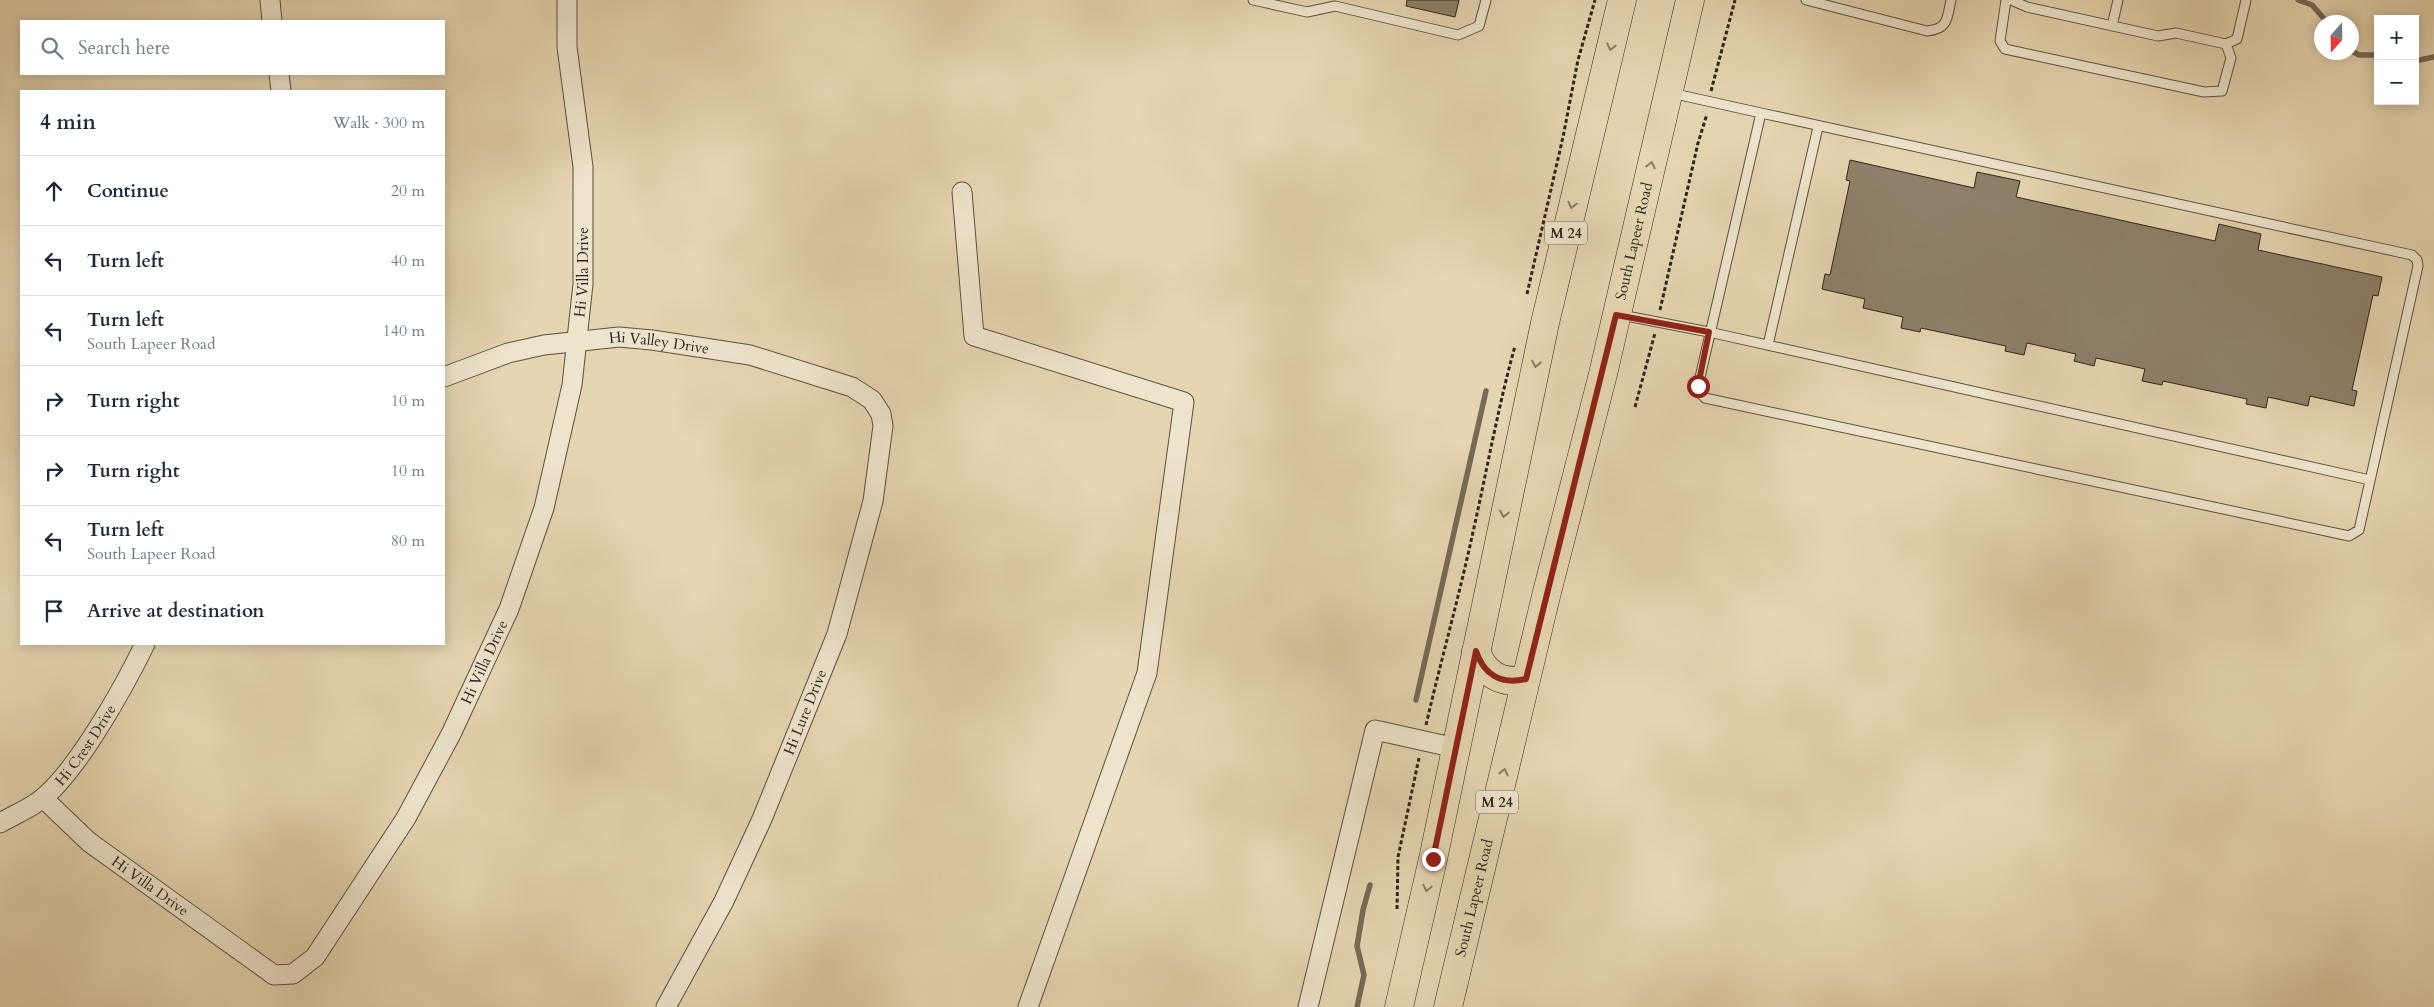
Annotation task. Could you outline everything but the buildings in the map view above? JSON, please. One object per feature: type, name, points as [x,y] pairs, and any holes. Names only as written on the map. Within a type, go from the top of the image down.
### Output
[{"type":"main road","name":"M 24","points":[[1399,1007],[1433,859],[1545,323],[1622,0]]},
{"type":"main road","name":"South Lapeer Road","points":[[1448,1007],[1526,679],[1616,315],[1690,0]]},
{"type":"main road","points":[[1476,651],[1485,670],[1496,677],[1517,681],[1526,679]]},
{"type":"street","points":[[270,0],[272,20]]},
{"type":"street","name":"Hi Villa Drive","points":[[43,798],[89,842],[274,975],[293,974],[315,957],[406,818],[451,734],[509,609],[544,508],[572,384],[583,284],[583,167],[567,47],[567,0]]},
{"type":"street","points":[[279,75],[281,90]]},
{"type":"street","points":[[962,192],[974,336],[1184,402],[1147,673],[1028,1007]]},
{"type":"street","name":"Hi Valley Drive","points":[[445,377],[508,353],[544,345],[619,337],[699,346],[750,355],[852,387],[872,400]]},
{"type":"street","name":"Hi Lure Drive","points":[[666,1007],[724,901],[758,828],[837,634],[873,501],[883,426],[881,414],[872,400]]},
{"type":"street","name":"Hi Crest Drive","points":[[0,823],[43,798],[75,760],[100,724],[144,645]]},
{"type":"street","points":[[1308,1007],[1374,730],[1456,748]]},
{"type":"lane","points":[[1253,0],[1307,12],[1335,6],[1458,35],[1479,26],[1486,0]]},
{"type":"lane","points":[[1806,0],[1927,31],[1938,30],[1946,23],[1951,0]]},
{"type":"lane","points":[[2006,0],[2000,41],[2005,49],[2204,92],[2222,91],[2231,58],[2226,44]]},
{"type":"lane","points":[[2011,0],[2027,7],[2158,36],[2176,33],[2226,44],[2237,39],[2246,0]]},
{"type":"lane","points":[[2112,26],[2118,0]]},
{"type":"lane","points":[[1668,92],[1761,113],[1818,127],[2412,255],[2417,260],[2418,266],[2359,530],[2349,536],[1705,398],[1698,386],[1761,113]]},
{"type":"lane","points":[[1768,345],[1818,127]]},
{"type":"lane","points":[[1616,315],[1709,332],[2370,480]]},
{"type":"path","points":[[1526,298],[1580,53],[1595,0]]},
{"type":"path","points":[[1635,407],[1735,0]]},
{"type":"path","points":[[1398,857],[1446,637],[1472,538],[1505,380],[1517,342]]},
{"type":"waterway","points":[[2298,0],[2312,5],[2321,15]]},
{"type":"waterway","points":[[2359,55],[2374,55]]},
{"type":"waterway","points":[[2419,60],[2434,57]]},
{"type":"waterway","points":[[1416,700],[1486,391]]},
{"type":"waterway","points":[[1357,1007],[1364,975],[1357,946],[1363,910],[1370,885]]},
{"type":"route","points":[[1433,859],[1476,651],[1485,670],[1496,677],[1517,681],[1526,679],[1603,374],[1616,315],[1709,332],[1698,386]]}]
